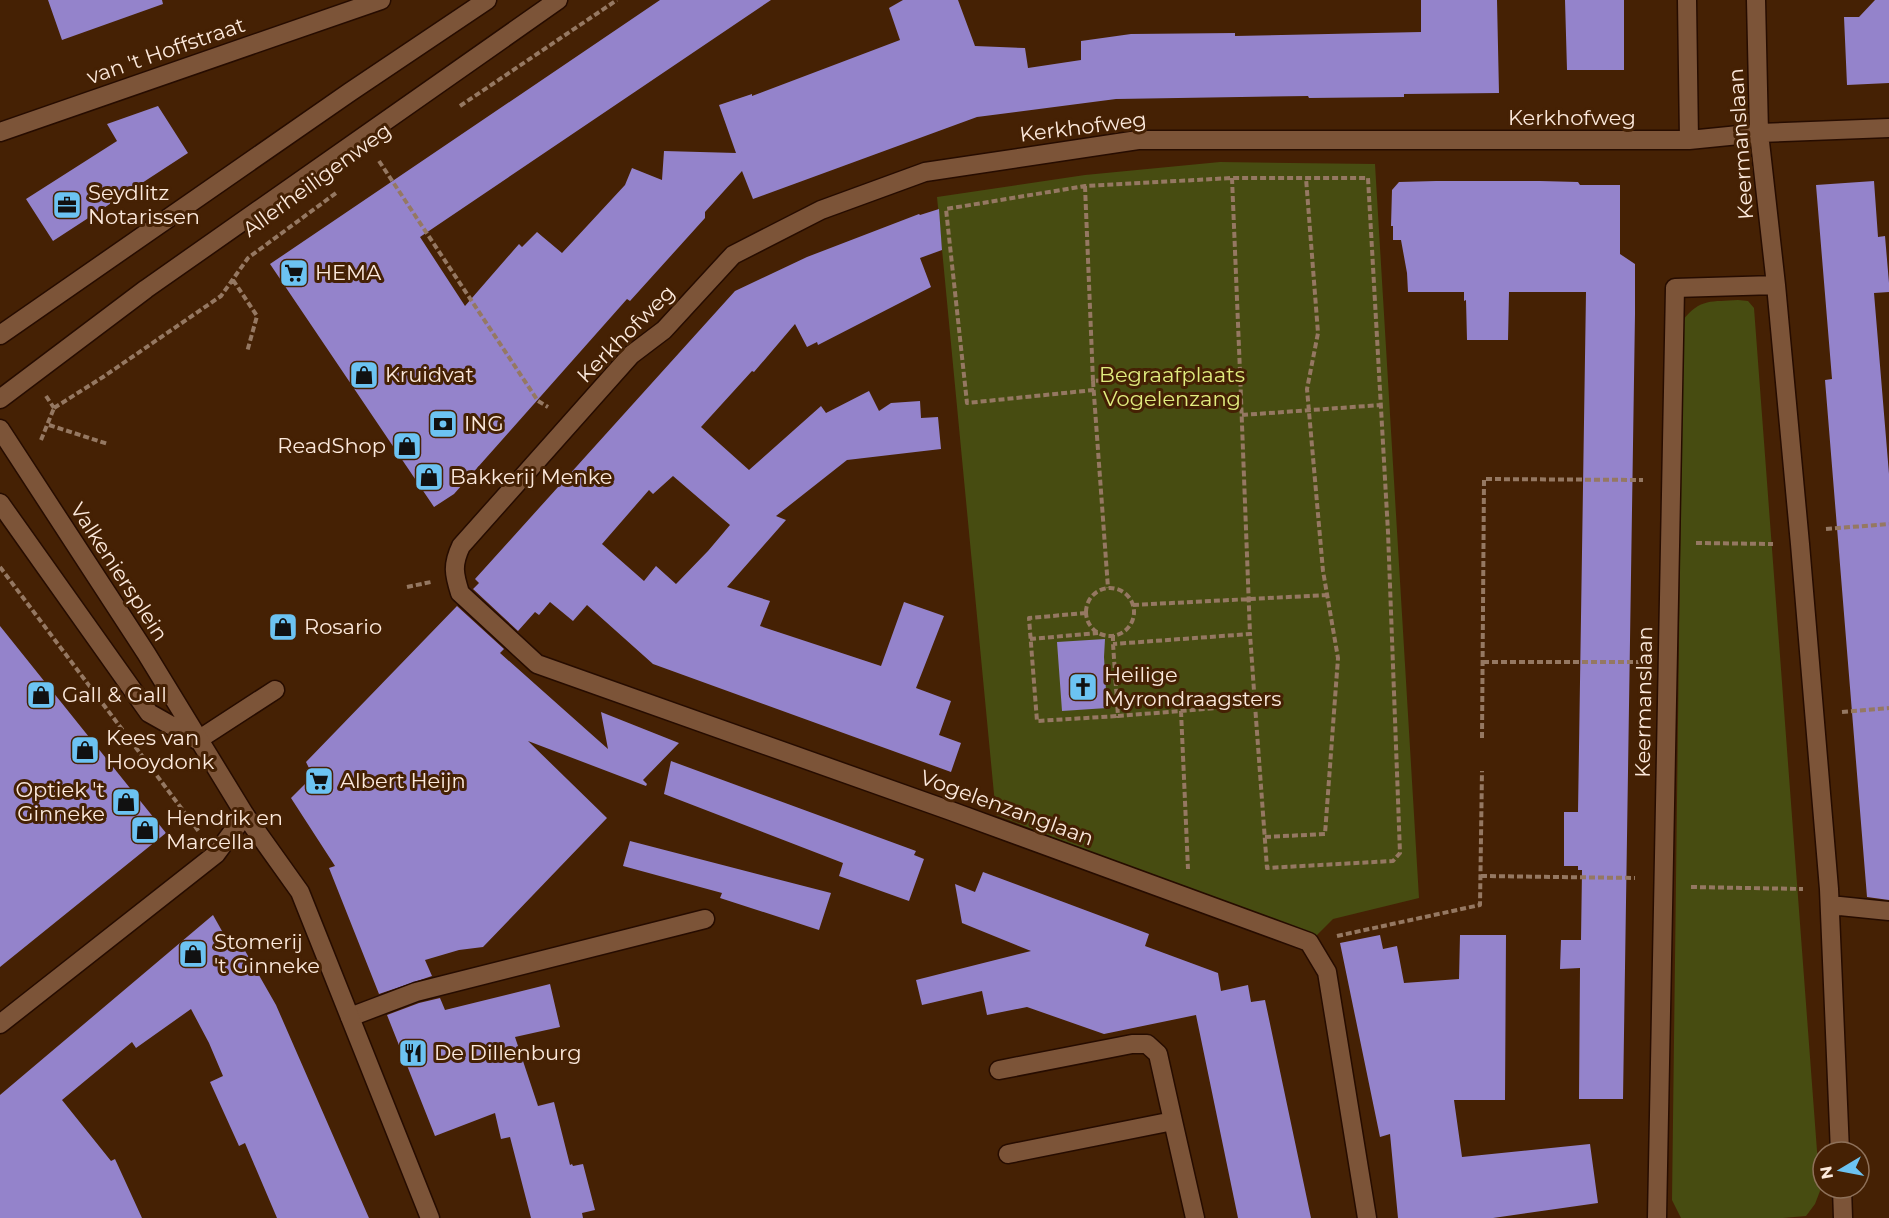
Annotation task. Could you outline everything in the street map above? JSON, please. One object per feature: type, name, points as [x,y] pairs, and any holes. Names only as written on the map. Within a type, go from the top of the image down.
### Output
[{"type":"street","name":"van 't Hoffstraat","points":[[0,132],[381,0]]},
{"type":"street","points":[[0,335],[350,92],[487,0]]},
{"type":"street","name":"Allerheiligenweg","points":[[0,399],[146,289],[558,0]]},
{"type":"street","points":[[1687,0],[1689,140]]},
{"type":"street","name":"Keermanslaan","points":[[1756,0],[1759,133],[1776,285],[1829,897],[1839,1140]]},
{"type":"street","name":"Kerkhofweg","points":[[455,577],[454,561],[461,546],[631,355],[663,330],[733,255],[821,210],[926,172],[1138,140],[1689,140],[1759,133],[1889,128]]},
{"type":"street","name":"Keermanslaan","points":[[1656,1218],[1675,288],[1776,285]]},
{"type":"street","name":"Valkeniersplein","points":[[0,429],[146,653],[198,741],[300,892],[430,1218]]},
{"type":"street","name":"Valkeniersplein","points":[[0,503],[149,713],[198,741]]},
{"type":"street","name":"Vogelenzanglaan","points":[[455,577],[460,593],[537,664],[1308,942]]},
{"type":"street","points":[[198,741],[275,690]]},
{"type":"street","points":[[0,1024],[216,854],[246,815]]},
{"type":"street","points":[[1829,897],[1889,911]]},
{"type":"street","points":[[350,1017],[416,992],[705,919]]},
{"type":"street","points":[[1308,942],[1327,972],[1367,1218]]},
{"type":"street","points":[[999,1070],[1132,1044],[1147,1044],[1158,1053],[1195,1218]]},
{"type":"street","points":[[1008,1154],[1173,1121]]},
{"type":"street","points":[[1842,1200],[1843,1218]]},
{"type":"path","points":[[458,107],[617,0]]},
{"type":"path","name":"Allerheiligenweg","points":[[370,168],[379,161],[538,401],[572,421]]},
{"type":"path","points":[[1094,390],[967,403],[946,209],[1085,186],[1232,178],[1368,178],[1388,531],[1400,853],[1394,861],[1267,868],[1250,634],[1232,178]]},
{"type":"path","points":[[1265,837],[1325,834],[1338,658],[1323,571],[1308,410],[1307,389],[1318,333],[1306,178]]},
{"type":"path","points":[[1085,186],[1093,381],[1108,588]]},
{"type":"path","name":"Allerheiligenweg","points":[[49,425],[54,408],[221,296],[248,258],[342,189]]},
{"type":"path","points":[[233,280],[257,316],[247,352]]},
{"type":"path","points":[[1093,381],[1240,372]]},
{"type":"path","points":[[1242,415],[1381,405]]},
{"type":"path","points":[[39,444],[49,425],[108,444]]},
{"type":"path","points":[[1482,738],[1484,479],[1671,480]]},
{"type":"path","points":[[1670,543],[1799,538],[1889,524]]},
{"type":"path","points":[[0,567],[216,854]]},
{"type":"path","points":[[1030,639],[1098,633],[1113,635],[1123,632],[1132,620],[1133,604],[1123,592],[1108,588],[1093,594],[1088,601],[1086,613],[1089,625],[1098,633]]},
{"type":"path","points":[[1133,604],[1328,595]]},
{"type":"path","points":[[1086,613],[1029,618],[1037,721],[1255,705]]},
{"type":"path","points":[[1113,644],[1250,634]]},
{"type":"path","points":[[1113,635],[1118,716]]},
{"type":"path","points":[[1483,662],[1667,662]]},
{"type":"path","points":[[1815,715],[1889,708]]},
{"type":"path","points":[[1181,711],[1189,899]]},
{"type":"path","points":[[1308,942],[1480,905],[1482,771]]},
{"type":"path","points":[[1481,876],[1663,883],[1829,897]]},
{"type":"green space","name":"Begraafplaats Vogelenzang","points":[[1220,162],[1375,164],[1419,898],[1333,919],[1313,939],[996,815],[937,197],[1085,175]]},
{"type":"green space","points":[[1714,301],[1748,301],[1754,308],[1816,1140],[1811,1140],[1811,1200],[1817,1200],[1806,1216],[1681,1218],[1672,1200],[1683,320],[1695,308]]},
{"type":"building","points":[[48,0],[162,0],[163,4],[62,40]]},
{"type":"building","points":[[660,0],[771,0],[420,237],[465,306],[519,244],[522,247],[537,232],[562,253],[625,185],[632,168],[662,180],[664,151],[736,153],[719,105],[752,94],[752,96],[900,40],[889,8],[903,0],[958,0],[975,46],[1025,48],[1028,68],[1081,60],[1081,41],[1131,34],[1235,33],[1235,36],[1421,32],[1421,0],[1497,0],[1499,93],[1404,94],[1404,97],[1116,99],[977,117],[753,199],[742,171],[705,212],[705,218],[630,301],[627,299],[454,494],[434,507],[270,264]]},
{"type":"building","points":[[1565,0],[1624,0],[1624,70],[1567,70]]},
{"type":"building","points":[[1875,0],[1889,0],[1889,83],[1847,85],[1844,17],[1859,17]]},
{"type":"building","points":[[158,106],[188,153],[53,241],[26,199],[117,141],[107,124]]},
{"type":"building","points":[[1540,181],[1578,182],[1580,185],[1620,185],[1620,254],[1635,264],[1623,1099],[1579,1099],[1580,968],[1560,969],[1561,940],[1581,940],[1582,870],[1578,870],[1578,866],[1564,866],[1564,812],[1578,812],[1586,292],[1509,292],[1508,340],[1467,340],[1464,292],[1408,292],[1401,240],[1393,240],[1392,190],[1399,182]]},
{"type":"building","points":[[1874,181],[1878,237],[1885,236],[1889,283],[1889,292],[1874,293],[1889,474],[1889,900],[1867,897],[1825,380],[1832,379],[1816,185]]},
{"type":"building","points":[[939,209],[942,250],[920,258],[931,287],[818,345],[817,342],[807,347],[795,324],[754,372],[752,371],[701,427],[749,470],[821,406],[826,413],[869,391],[879,411],[891,403],[920,401],[921,418],[938,417],[941,449],[847,460],[776,516],[786,520],[727,587],[770,601],[760,626],[881,666],[904,602],[944,616],[916,688],[951,701],[939,735],[961,743],[951,772],[653,664],[587,605],[573,621],[550,602],[539,615],[535,612],[518,631],[473,589],[479,583],[475,579],[735,291],[807,257]],"holes":[[[673,476],[730,525],[676,584],[656,566],[644,581],[602,544],[649,490],[653,494]]]},
{"type":"building","points":[[457,606],[504,649],[500,653],[608,749],[601,712],[679,743],[643,780],[646,786],[528,741],[607,818],[483,947],[459,950],[425,960],[432,976],[379,994],[329,868],[335,866],[291,798],[313,776],[306,762]]},
{"type":"building","points":[[0,626],[166,833],[0,967]]},
{"type":"building","name":"Heilige Myrondraagsters","points":[[1105,639],[1107,708],[1062,711],[1057,642]]},
{"type":"building","points":[[671,761],[916,851],[914,855],[924,859],[909,901],[839,876],[843,863],[664,794]]},
{"type":"building","points":[[630,841],[831,893],[819,930],[720,898],[722,893],[623,866]]},
{"type":"building","points":[[983,872],[1149,934],[1145,946],[1218,973],[1221,991],[1248,985],[1251,1002],[1265,1000],[1311,1218],[1238,1218],[1196,1015],[1104,1034],[1027,1007],[987,1015],[982,991],[922,1005],[916,980],[1031,951],[962,923],[955,884],[975,892]]},
{"type":"building","points":[[213,915],[231,947],[240,942],[276,1005],[369,1218],[277,1218],[245,1143],[239,1146],[210,1082],[223,1076],[191,1009],[136,1048],[132,1042],[62,1100],[111,1161],[115,1159],[142,1218],[0,1218],[0,1095]]},
{"type":"building","points":[[1380,935],[1383,949],[1397,946],[1404,983],[1459,979],[1460,935],[1506,935],[1505,1100],[1454,1100],[1462,1157],[1590,1144],[1598,1203],[1493,1218],[1398,1218],[1390,1134],[1380,1137],[1340,943]]},
{"type":"building","points":[[550,984],[560,1027],[515,1037],[538,1106],[554,1102],[570,1165],[583,1164],[595,1210],[582,1213],[583,1218],[531,1218],[510,1137],[501,1139],[495,1113],[435,1136],[387,1015],[440,998],[445,1010]]},
{"type":"place","name":"Seydlitz Notarissen","points":[[67,205]]},
{"type":"place","name":"HEMA","points":[[294,273]]},
{"type":"place","name":"Kruidvat","points":[[364,375]]},
{"type":"place","name":"ING","points":[[443,424]]},
{"type":"place","name":"ReadShop","points":[[407,446]]},
{"type":"place","name":"Bakkerij Menke","points":[[429,477]]},
{"type":"place","name":"Rosario","points":[[283,627]]},
{"type":"place","name":"Heilige Myrondraagsters","points":[[1083,687]]},
{"type":"place","name":"Gall & Gall","points":[[41,695]]},
{"type":"place","name":"Kees van Hooydonk","points":[[85,750]]},
{"type":"place","name":"Albert Heijn","points":[[319,781]]},
{"type":"place","name":"Optiek 't Ginneke","points":[[126,802]]},
{"type":"place","name":"Hendrik en Marcella","points":[[145,830]]},
{"type":"place","name":"Stomerij 't Ginneke","points":[[193,954]]},
{"type":"place","name":"De Dillenburg","points":[[413,1053]]}]
